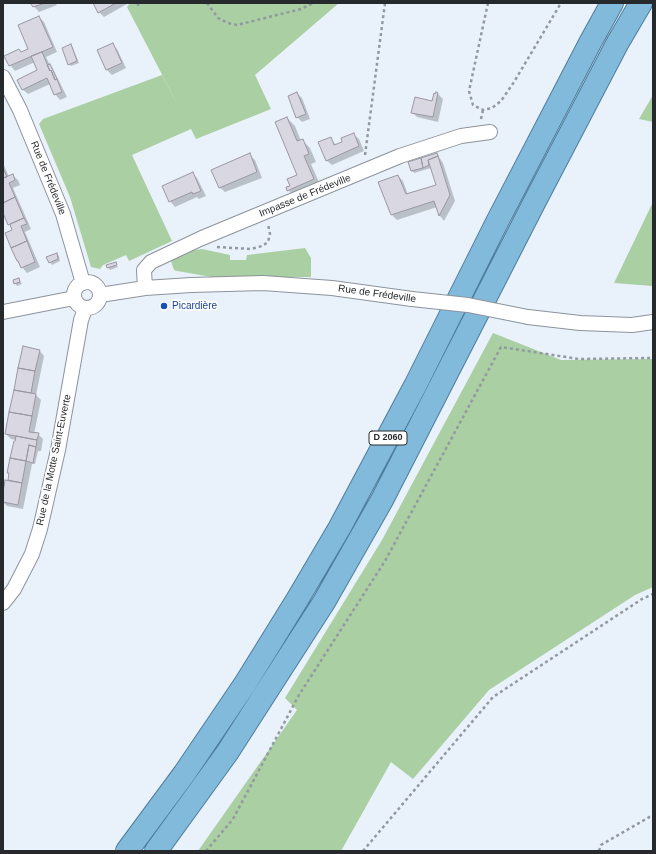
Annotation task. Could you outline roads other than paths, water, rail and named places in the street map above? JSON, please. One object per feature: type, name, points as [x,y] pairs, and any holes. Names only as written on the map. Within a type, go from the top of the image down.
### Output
[{"type":"highway","name":"D 2060","points":[[127,851],[184,774],[245,684],[336,534],[414,386],[496,222],[612,3]]},
{"type":"highway","name":"D 2060","points":[[156,851],[227,753],[324,602],[382,500],[534,203],[617,44],[641,3]]},
{"type":"street","name":"Rue de Frédeville","points":[[3,77],[20,110],[63,214],[83,283]]},
{"type":"street","name":"Impasse de Frédeville","points":[[145,288],[144,270],[150,262],[202,238],[400,156],[461,136],[490,132]]},
{"type":"street","points":[[83,283],[94,284],[99,291],[100,296],[97,304],[85,309],[77,304],[74,298],[76,288],[83,283]]},
{"type":"street","name":"Rue de Frédeville","points":[[100,296],[145,288],[263,283],[332,288],[468,305],[528,317],[580,323],[632,325],[653,322]]},
{"type":"street","points":[[3,312],[74,298]]},
{"type":"street","name":"Rue de la Motte Saint-Euverte","points":[[3,603],[14,589],[32,554],[40,529],[58,450],[81,320],[85,309]]},
{"type":"place","name":"Picardière","points":[[164,306]]}]
